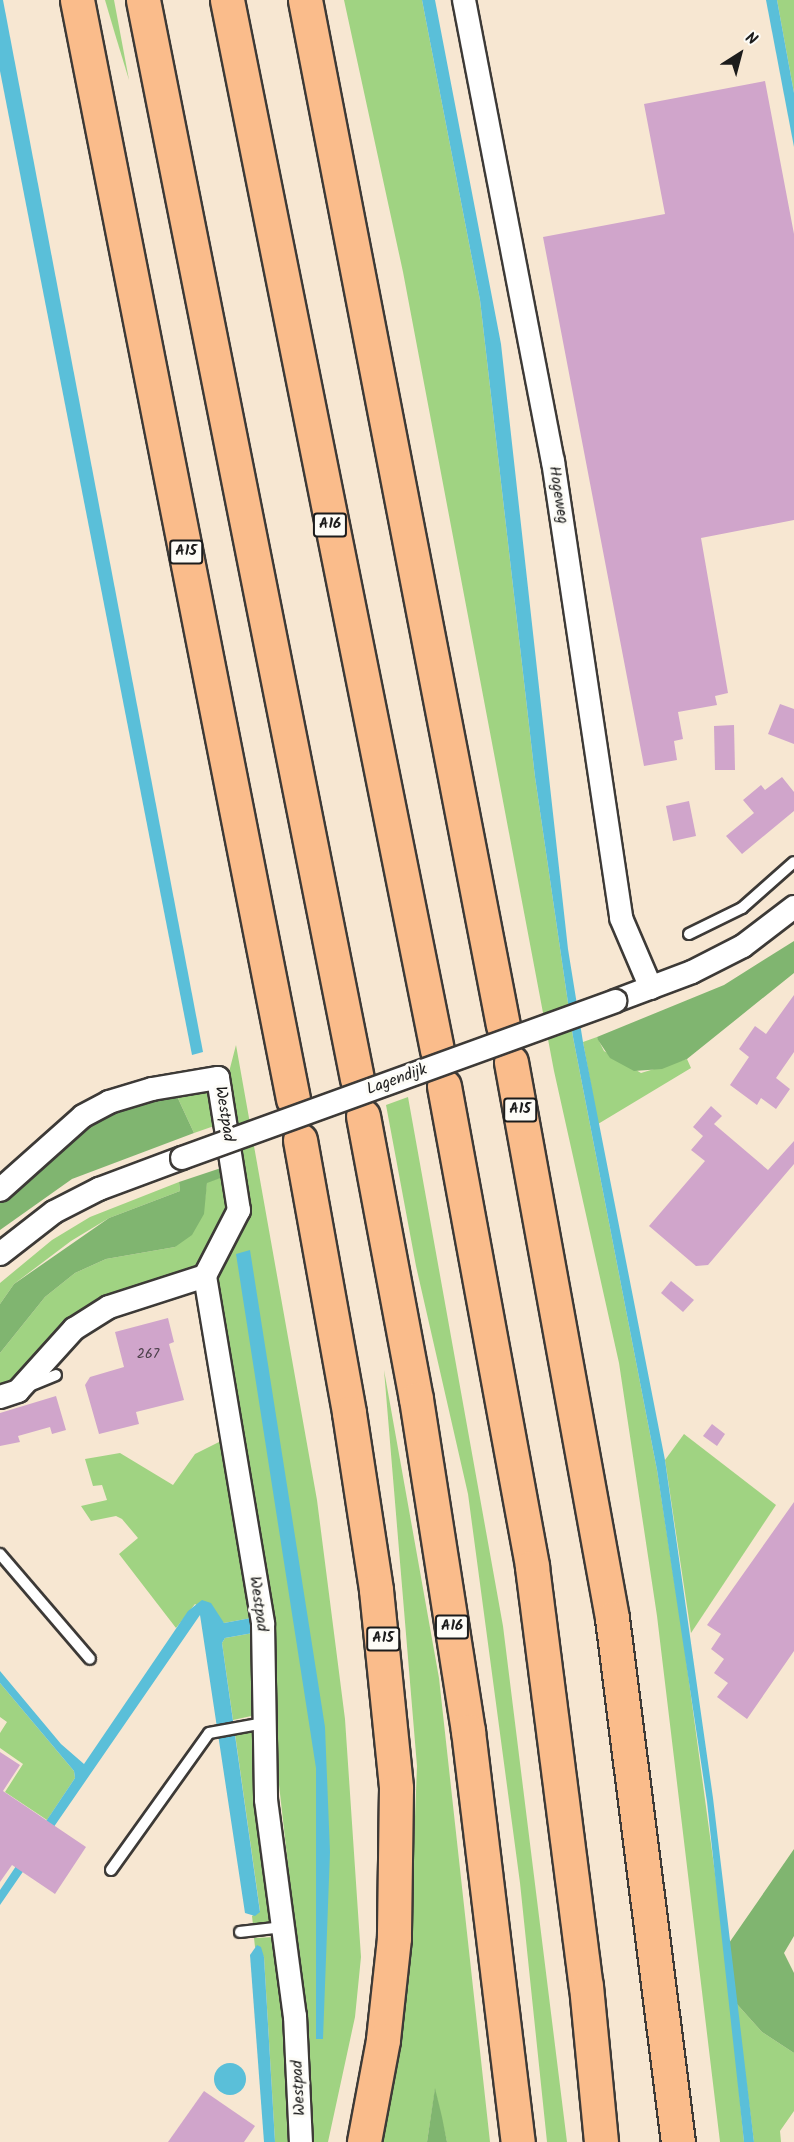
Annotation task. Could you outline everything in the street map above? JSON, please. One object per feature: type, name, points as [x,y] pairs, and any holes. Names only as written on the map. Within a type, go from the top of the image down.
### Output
[{"type":"highway","name":"A15","points":[[77,0],[293,1100]]},
{"type":"highway","points":[[143,0],[357,1079]]},
{"type":"highway","name":"A16","points":[[227,0],[437,1050]]},
{"type":"highway","points":[[305,0],[503,1025]]},
{"type":"highway","name":"A15","points":[[511,1062],[612,1618],[678,2142]]},
{"type":"highway","points":[[444,1086],[532,1567],[584,1975],[601,2142]]},
{"type":"highway","name":"A16","points":[[363,1116],[416,1399],[468,1731],[518,2142]]},
{"type":"highway","name":"A15","points":[[300,1140],[349,1413],[376,1590],[396,1788],[392,1961],[364,2142]]},
{"type":"street","name":"Hogeweg","points":[[464,0],[553,461],[621,918],[651,988]]},
{"type":"street","name":"Lagendijk","points":[[0,1254],[54,1212],[99,1189],[651,988],[743,946],[794,907]]},
{"type":"street","name":"Westpad","points":[[0,1190],[83,1116],[109,1102],[152,1089],[219,1078],[239,1210],[205,1276],[263,1624],[266,1800],[295,2016],[301,2142]]},
{"type":"street","points":[[9,1394],[74,1329],[109,1307],[205,1276]]},
{"type":"lane","points":[[689,934],[742,908],[794,862]]},
{"type":"lane","points":[[9,1394],[56,1375]]},
{"type":"lane","points":[[0,1554],[90,1659]]},
{"type":"lane","points":[[111,1870],[197,1748],[213,1731],[264,1723]]},
{"type":"lane","points":[[240,1932],[283,1927]]},
{"type":"green space","points":[[105,0],[114,0],[129,80],[115,34]]},
{"type":"green space","points":[[344,0],[422,0],[480,300],[535,777],[573,1037],[657,1470],[683,1637],[725,1947],[744,2142],[720,2142],[657,1616],[619,1363],[554,1071],[403,272]]},
{"type":"green space","points":[[777,0],[794,0],[794,93]]},
{"type":"green space","points":[[794,941],[794,973],[687,1059],[662,1069],[634,1071],[610,1058],[598,1040],[597,1037],[724,985]]},
{"type":"green space","points":[[597,1037],[604,1051],[641,1073],[687,1059],[691,1068],[598,1124],[583,1042]]},
{"type":"green space","points":[[236,1045],[317,1500],[345,1719],[361,1957],[355,2017],[328,2142],[313,2142],[305,2017],[277,1767],[269,1582],[250,1499],[218,1295],[218,1268],[237,1240],[245,1218],[229,1100],[229,1072]]},
{"type":"green space","points":[[210,1086],[217,1125],[194,1133],[175,1092]]},
{"type":"green space","points":[[175,1092],[194,1133],[72,1179],[0,1230],[0,1199],[76,1128],[113,1109]]},
{"type":"green space","points":[[408,1097],[503,1626],[567,2142],[547,2142],[520,1883],[468,1494],[416,1266],[386,1105]]},
{"type":"green space","points":[[227,1166],[226,1176],[207,1183],[204,1214],[192,1235],[175,1247],[106,1259],[75,1273],[45,1297],[0,1353],[0,1304],[14,1284],[109,1218],[180,1191],[179,1182]]},
{"type":"green space","points":[[226,1176],[233,1195],[206,1260],[186,1276],[118,1300],[35,1371],[0,1389],[0,1353],[45,1297],[75,1273],[106,1259],[175,1247],[205,1198],[207,1182]]},
{"type":"green space","points":[[179,1182],[180,1191],[109,1218],[71,1241],[14,1284],[0,1304],[0,1283],[52,1240],[90,1217]]},
{"type":"green space","points":[[384,1370],[439,1678],[490,2142],[447,2142],[435,2090],[427,2142],[377,2142],[397,2040],[411,1919],[417,1766]]},
{"type":"green space","points":[[684,1434],[776,1505],[691,1633],[665,1460]]},
{"type":"green space","points":[[225,1439],[251,1618],[224,1623],[195,1604],[176,1628],[119,1554],[138,1538],[122,1519],[116,1516],[91,1521],[81,1506],[107,1500],[102,1485],[93,1486],[85,1459],[120,1453],[173,1485],[195,1454]]},
{"type":"green space","points":[[253,1633],[256,1715],[233,1720],[222,1643],[225,1638]]},
{"type":"green space","points":[[0,1683],[74,1771],[75,1778],[47,1820],[5,1792],[23,1764],[0,1748],[0,1733],[7,1722],[0,1717]]},
{"type":"green space","points":[[256,1731],[278,1921],[253,1925],[252,1916],[260,1911],[235,1734]]},
{"type":"green space","points":[[794,1849],[794,1936],[784,1953],[794,1973],[794,2053],[762,2032],[736,2003],[729,1943]]},
{"type":"green space","points":[[275,1937],[287,2007],[293,2142],[275,2142],[264,1957],[255,1947],[254,1938]]},
{"type":"green space","points":[[736,2003],[762,2032],[794,2053],[794,2111],[780,2131],[781,2142],[754,2142]]},
{"type":"green space","points":[[435,2088],[442,2117],[447,2142],[427,2142]]},
{"type":"water","points":[[0,0],[3,0],[203,1052],[192,1055],[0,71]]},
{"type":"water","points":[[422,0],[435,0],[501,344],[568,949],[583,1042],[665,1460],[713,1798],[754,2142],[744,2142],[707,1802],[657,1470],[573,1037],[535,777],[480,300]]},
{"type":"water","points":[[766,0],[777,0],[794,93],[794,147]]},
{"type":"water","points":[[250,1250],[325,1727],[330,1852],[323,2039],[316,2039],[316,1768],[236,1254]]},
{"type":"water","points":[[202,1600],[211,1603],[224,1623],[251,1618],[253,1633],[225,1638],[222,1643],[260,1912],[255,1916],[245,1913],[200,1615],[0,1905],[0,1890],[75,1778],[74,1771],[0,1683],[0,1671],[61,1744],[84,1764],[188,1611]]},
{"type":"water","points":[[257,1945],[261,1947],[264,1957],[275,2142],[264,2142],[250,1955]]},
{"type":"water","points":[[230,2063],[241,2068],[246,2079],[241,2090],[230,2095],[219,2090],[214,2079],[219,2068]]},
{"type":"building","points":[[765,81],[794,234],[794,520],[701,538],[728,693],[715,696],[717,705],[678,712],[683,739],[674,741],[677,760],[644,766],[543,237],[665,214],[644,104]]},
{"type":"building","points":[[780,704],[794,709],[794,744],[768,734]]},
{"type":"building","points":[[734,725],[735,770],[715,770],[714,726]]},
{"type":"building","points":[[782,777],[794,792],[794,811],[742,854],[726,836],[754,813],[743,800],[761,785],[765,790]]},
{"type":"building","points":[[689,801],[696,836],[673,841],[666,806]]},
{"type":"building","points":[[794,995],[794,1052],[776,1078],[790,1089],[776,1109],[761,1098],[757,1105],[730,1085],[749,1057],[739,1049],[755,1026],[766,1034]]},
{"type":"building","points":[[711,1106],[722,1116],[714,1124],[768,1170],[794,1141],[794,1164],[708,1265],[696,1266],[649,1226],[705,1161],[691,1150],[703,1136],[693,1127]]},
{"type":"building","points":[[671,1281],[694,1300],[683,1312],[661,1293]]},
{"type":"building","points":[[168,1318],[174,1342],[169,1344],[184,1400],[136,1412],[139,1424],[99,1434],[85,1385],[90,1377],[124,1367],[115,1332]]},
{"type":"building","points":[[56,1396],[66,1430],[52,1434],[50,1427],[18,1436],[20,1442],[0,1446],[0,1413]]},
{"type":"building","points":[[712,1424],[725,1434],[717,1446],[703,1436]]},
{"type":"building","points":[[794,1502],[794,1651],[747,1719],[717,1697],[728,1683],[714,1673],[724,1659],[711,1649],[721,1634],[707,1625]]},
{"type":"building","points":[[0,1752],[20,1765],[3,1791],[86,1847],[55,1894],[12,1865],[0,1882]]},
{"type":"building","points":[[204,2091],[255,2126],[244,2142],[168,2142]]}]
